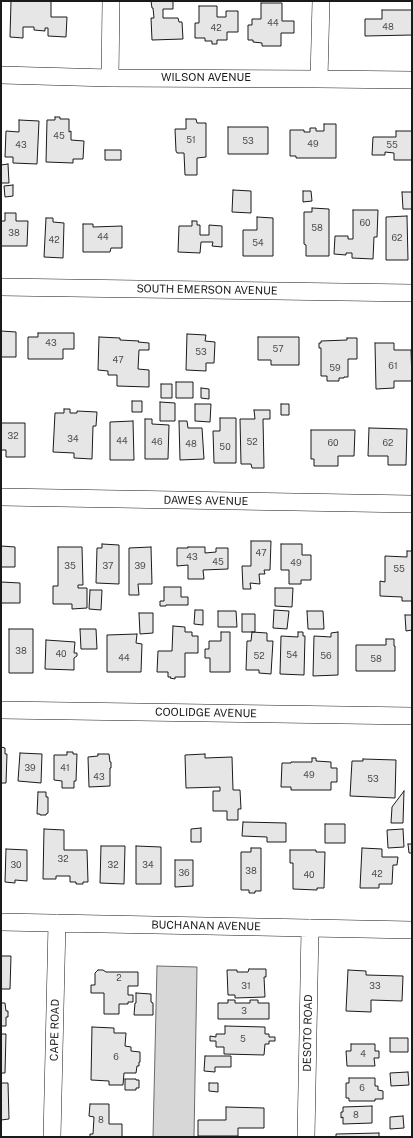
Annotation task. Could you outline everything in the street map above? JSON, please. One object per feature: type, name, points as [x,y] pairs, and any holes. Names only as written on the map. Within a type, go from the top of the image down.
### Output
[{"type":"street","points":[[110,78],[111,1]]},
{"type":"street","points":[[319,79],[320,1]]},
{"type":"street","name":"WILSON AVENUE","points":[[1,75],[110,78],[412,80]]},
{"type":"street","name":"SOUTH EMERSON AVENUE","points":[[1,286],[412,293]]},
{"type":"street","name":"DAWES AVENUE","points":[[1,497],[412,504]]},
{"type":"street","name":"COOLIDGE AVENUE","points":[[1,710],[412,716]]},
{"type":"street","name":"BUCHANAN AVENUE","points":[[1,922],[412,930]]},
{"type":"street","name":"CAPE ROAD","points":[[52,1137],[57,923]]},
{"type":"street","name":"DESOTO ROAD","points":[[306,1137],[310,928]]},
{"type":"shaded area","points":[[157,966],[197,967],[194,1137],[153,1137]]},
{"type":"building","points":[[11,1],[51,1],[51,17],[67,17],[66,37],[48,36],[48,28],[45,28],[45,31],[34,30],[34,27],[23,27],[23,38],[10,37]]},
{"type":"building","points":[[151,1],[173,1],[173,9],[163,9],[163,18],[178,18],[179,22],[182,22],[183,39],[152,40],[151,18],[154,18]]},
{"type":"building","points":[[261,3],[282,3],[282,21],[294,21],[294,33],[281,33],[281,46],[262,46],[262,43],[248,40],[248,25],[252,25],[252,19],[261,19]]},
{"type":"building","points":[[199,6],[217,6],[217,17],[226,17],[226,11],[238,11],[238,32],[227,32],[227,40],[217,40],[217,44],[212,44],[212,41],[205,41],[205,38],[195,38],[195,23],[199,23]]},
{"type":"building","points":[[382,10],[412,10],[412,35],[365,36],[365,19],[382,19]]},
{"type":"building","points":[[55,117],[60,117],[60,119],[69,119],[69,132],[71,131],[71,140],[84,141],[83,159],[73,159],[73,163],[46,162],[47,120],[55,120]]},
{"type":"building","points":[[186,119],[196,119],[197,123],[206,123],[206,157],[197,158],[197,175],[185,175],[184,153],[177,153],[176,151],[175,129],[186,129]]},
{"type":"building","points":[[19,120],[39,121],[37,164],[13,163],[13,157],[5,157],[6,131],[19,132]]},
{"type":"building","points":[[324,124],[336,124],[336,158],[296,158],[296,156],[290,156],[290,130],[304,130],[304,132],[310,132],[310,128],[316,128],[316,131],[324,131]]},
{"type":"building","points":[[228,127],[268,127],[268,154],[228,154]]},
{"type":"building","points":[[396,131],[412,131],[412,160],[394,160],[394,153],[385,152],[385,155],[372,155],[373,137],[396,137]]},
{"type":"building","points":[[105,150],[121,150],[121,160],[105,160]]},
{"type":"building","points":[[8,164],[9,183],[1,183],[1,165]]},
{"type":"building","points":[[13,185],[13,196],[5,197],[4,186]]},
{"type":"building","points":[[233,190],[251,191],[251,213],[232,212]]},
{"type":"building","points":[[303,191],[311,191],[312,201],[303,202]]},
{"type":"building","points":[[402,192],[412,192],[412,209],[403,209]]},
{"type":"building","points":[[312,208],[329,209],[329,256],[306,256],[306,245],[304,244],[304,212],[312,212]]},
{"type":"building","points":[[353,210],[378,210],[377,237],[374,237],[373,259],[352,258],[352,253],[346,253],[346,255],[334,254],[335,236],[348,236],[348,239],[353,239]]},
{"type":"building","points":[[5,213],[16,213],[16,221],[28,221],[27,246],[1,246],[1,221],[5,221]]},
{"type":"building","points":[[407,216],[408,260],[386,260],[386,217]]},
{"type":"building","points":[[257,217],[273,218],[273,256],[243,256],[243,230],[257,230]]},
{"type":"building","points":[[46,218],[53,218],[53,222],[64,223],[63,258],[44,257]]},
{"type":"building","points":[[192,221],[197,221],[197,225],[200,225],[200,235],[209,235],[209,225],[222,226],[222,247],[212,246],[213,242],[201,242],[200,253],[178,252],[179,226],[192,226]]},
{"type":"building","points":[[83,224],[93,224],[93,227],[122,226],[122,248],[111,248],[110,252],[83,252]]},
{"type":"building","points":[[1,331],[16,332],[16,357],[1,357]]},
{"type":"building","points":[[38,333],[74,333],[74,349],[63,349],[63,359],[28,359],[28,337],[38,337]]},
{"type":"building","points":[[187,334],[206,335],[205,341],[215,342],[214,363],[206,363],[206,371],[186,370]]},
{"type":"building","points":[[99,337],[120,338],[120,340],[149,343],[149,350],[139,350],[138,369],[149,370],[149,387],[117,386],[117,375],[108,375],[108,371],[98,370]]},
{"type":"building","points":[[258,337],[299,337],[299,365],[271,365],[271,360],[258,360]]},
{"type":"building","points":[[347,338],[357,338],[357,359],[348,359],[348,377],[339,378],[339,381],[327,381],[327,376],[321,376],[321,348],[319,348],[319,343],[321,343],[321,341],[347,340]]},
{"type":"building","points":[[375,343],[394,343],[394,350],[411,350],[412,381],[394,381],[394,388],[376,389]]},
{"type":"building","points":[[176,382],[193,382],[193,398],[176,398]]},
{"type":"building","points":[[161,384],[172,384],[172,398],[161,398]]},
{"type":"building","points":[[201,388],[209,389],[209,399],[201,398]]},
{"type":"building","points":[[132,401],[142,401],[142,412],[132,412]]},
{"type":"building","points":[[160,402],[175,403],[175,421],[160,421]]},
{"type":"building","points":[[195,404],[211,404],[210,422],[195,421]]},
{"type":"building","points":[[281,404],[289,404],[289,415],[281,415]]},
{"type":"building","points":[[64,409],[70,409],[70,413],[77,413],[77,411],[97,412],[96,426],[93,426],[92,459],[74,458],[74,453],[53,452],[55,413],[64,413]]},
{"type":"building","points":[[254,410],[270,410],[270,419],[263,419],[264,468],[252,468],[251,464],[241,464],[240,419],[255,419]]},
{"type":"building","points":[[220,418],[236,418],[236,463],[214,463],[213,431],[220,431]]},
{"type":"building","points":[[145,419],[152,419],[152,424],[169,425],[168,459],[145,459]]},
{"type":"building","points":[[133,421],[134,460],[110,460],[110,422]]},
{"type":"building","points":[[179,421],[187,421],[188,428],[202,428],[204,459],[180,460]]},
{"type":"building","points":[[1,423],[25,423],[25,457],[6,457],[6,450],[1,450]]},
{"type":"building","points":[[369,428],[407,429],[406,465],[388,465],[388,456],[368,456]]},
{"type":"building","points":[[311,430],[355,430],[354,456],[338,456],[338,466],[314,466],[314,459],[311,459]]},
{"type":"building","points":[[251,541],[271,541],[270,570],[264,570],[265,574],[259,574],[260,584],[250,583],[251,589],[243,589],[242,566],[251,566]]},
{"type":"building","points":[[102,544],[119,545],[119,584],[96,583],[97,548],[102,548]]},
{"type":"building","points":[[281,544],[302,544],[302,555],[311,555],[311,580],[301,580],[301,584],[289,584],[289,570],[281,570]]},
{"type":"building","points":[[1,546],[15,547],[15,567],[1,567]]},
{"type":"building","points":[[58,547],[82,547],[83,585],[78,585],[78,588],[87,588],[87,608],[72,609],[72,604],[53,604],[53,586],[58,586]]},
{"type":"building","points":[[151,547],[152,584],[138,584],[139,595],[129,595],[129,548]]},
{"type":"building","points":[[205,547],[205,553],[216,552],[216,548],[228,548],[228,569],[203,570],[204,579],[188,579],[188,565],[177,566],[177,548]]},
{"type":"building","points":[[407,551],[412,551],[412,601],[402,601],[402,597],[380,596],[380,581],[385,582],[385,556],[407,557]]},
{"type":"building","points":[[1,582],[20,583],[20,603],[1,603]]},
{"type":"building","points":[[164,587],[181,587],[181,597],[188,597],[188,605],[160,606],[160,601],[164,601]]},
{"type":"building","points":[[275,588],[293,588],[292,607],[275,606]]},
{"type":"building","points":[[90,590],[102,590],[101,610],[89,609]]},
{"type":"building","points":[[195,610],[203,610],[203,625],[194,624]]},
{"type":"building","points":[[274,610],[289,611],[287,629],[273,628]]},
{"type":"building","points":[[218,611],[236,611],[237,627],[218,627]]},
{"type":"building","points":[[307,611],[323,611],[324,629],[308,629]]},
{"type":"building","points":[[139,613],[153,613],[153,633],[140,634]]},
{"type":"building","points":[[242,614],[255,614],[255,632],[242,632]]},
{"type":"building","points":[[405,615],[412,615],[412,630],[406,631]]},
{"type":"building","points":[[173,626],[185,627],[185,632],[192,632],[192,636],[198,636],[198,653],[185,653],[185,677],[175,677],[175,679],[168,677],[168,672],[157,672],[158,651],[172,651]]},
{"type":"building","points":[[9,629],[33,629],[33,673],[9,673]]},
{"type":"building","points":[[80,629],[96,629],[97,649],[81,649]]},
{"type":"building","points":[[221,632],[230,632],[230,672],[210,672],[210,658],[205,658],[205,649],[209,649],[209,641],[221,641]]},
{"type":"building","points":[[252,632],[267,633],[267,641],[273,641],[271,674],[259,673],[259,670],[246,670],[247,641],[251,641]]},
{"type":"building","points":[[298,632],[303,632],[303,636],[305,636],[304,675],[280,674],[281,636],[298,637]]},
{"type":"building","points":[[338,632],[338,675],[313,676],[314,636],[331,637],[331,633]]},
{"type":"building","points":[[137,634],[136,643],[142,644],[141,672],[107,672],[107,635]]},
{"type":"building","points":[[386,639],[394,639],[395,671],[356,671],[356,645],[386,645]]},
{"type":"building","points":[[46,640],[75,642],[74,653],[77,653],[77,656],[74,658],[74,670],[45,669]]},
{"type":"building","points":[[1,747],[5,748],[5,754],[7,754],[6,783],[1,783]]},
{"type":"building","points":[[67,752],[77,754],[76,781],[74,781],[74,788],[62,788],[62,781],[54,780],[54,755],[67,755]]},
{"type":"building","points":[[20,753],[42,754],[41,783],[18,781]]},
{"type":"building","points":[[98,754],[109,754],[111,762],[110,786],[89,787],[88,757],[98,756]]},
{"type":"building","points":[[205,754],[205,758],[232,757],[233,790],[240,790],[241,809],[238,809],[238,820],[227,820],[227,811],[213,811],[213,791],[220,791],[220,787],[186,788],[185,755]]},
{"type":"building","points":[[312,758],[316,758],[316,761],[331,762],[331,768],[337,768],[337,782],[331,782],[331,790],[291,790],[291,787],[281,787],[282,763],[312,762]]},
{"type":"building","points":[[363,759],[396,760],[395,798],[350,796],[352,761],[363,761]]},
{"type":"building","points":[[404,791],[403,823],[391,823],[392,807]]},
{"type":"building","points":[[38,792],[46,792],[46,797],[48,797],[48,813],[46,815],[37,814]]},
{"type":"building","points":[[243,822],[286,823],[286,842],[267,842],[267,837],[242,836]]},
{"type":"building","points":[[325,824],[345,824],[345,843],[325,843]]},
{"type":"building","points":[[201,828],[201,842],[191,842],[191,829]]},
{"type":"building","points":[[44,829],[64,830],[64,850],[87,850],[88,882],[76,884],[76,882],[70,882],[70,876],[56,876],[56,879],[43,879]]},
{"type":"building","points":[[403,829],[404,847],[388,848],[387,830]]},
{"type":"building","points":[[408,844],[412,844],[412,853],[409,853]]},
{"type":"building","points":[[101,846],[125,846],[124,884],[100,883]]},
{"type":"building","points":[[136,846],[161,847],[161,884],[136,884]]},
{"type":"building","points":[[251,848],[261,848],[261,891],[255,891],[255,893],[249,893],[249,890],[241,890],[241,852],[251,852]]},
{"type":"building","points":[[362,848],[382,849],[382,857],[398,857],[397,865],[393,865],[392,884],[379,884],[379,888],[360,888]]},
{"type":"building","points":[[6,849],[27,850],[27,881],[15,880],[15,883],[5,882]]},
{"type":"building","points":[[290,850],[316,850],[316,852],[325,852],[324,888],[317,888],[317,890],[293,889],[293,863],[290,863]]},
{"type":"building","points":[[175,860],[193,860],[193,886],[175,887]]},
{"type":"building","points":[[1,956],[11,956],[10,989],[1,989]]},
{"type":"building","points":[[249,969],[266,969],[266,977],[264,977],[265,997],[235,998],[235,995],[228,995],[227,970],[248,972]]},
{"type":"building","points":[[98,970],[103,970],[106,972],[138,972],[138,986],[128,986],[128,995],[133,995],[133,1002],[128,1002],[128,1004],[119,1004],[119,1014],[104,1014],[104,993],[91,993],[91,985],[95,985],[95,973]]},
{"type":"building","points":[[348,970],[366,971],[366,975],[403,976],[402,1001],[371,1000],[371,1012],[346,1011]]},
{"type":"building","points":[[136,993],[151,994],[153,1015],[134,1015]]},
{"type":"building","points":[[228,1000],[235,1000],[235,1003],[250,1003],[250,1000],[258,1000],[258,1003],[269,1003],[269,1019],[218,1019],[218,1003],[228,1003]]},
{"type":"building","points":[[1,1003],[5,1003],[6,1011],[8,1011],[6,1026],[1,1026]]},
{"type":"building","points":[[225,1026],[265,1027],[265,1034],[269,1034],[269,1037],[275,1037],[275,1041],[269,1041],[269,1044],[265,1044],[264,1055],[224,1054],[224,1047],[216,1047],[216,1041],[210,1041],[210,1036],[216,1037],[216,1034],[225,1034]]},
{"type":"building","points":[[92,1027],[114,1028],[114,1033],[126,1033],[125,1046],[131,1047],[131,1051],[140,1052],[140,1062],[139,1066],[137,1066],[136,1073],[124,1073],[123,1085],[109,1085],[109,1081],[91,1080]]},
{"type":"building","points":[[1,1034],[6,1034],[5,1073],[1,1073]]},
{"type":"building","points":[[390,1038],[408,1038],[408,1052],[390,1052]]},
{"type":"building","points":[[351,1044],[375,1044],[375,1051],[379,1051],[379,1058],[374,1058],[375,1066],[347,1066],[346,1051],[351,1051]]},
{"type":"building","points":[[205,1056],[231,1056],[231,1067],[215,1067],[215,1072],[204,1071]]},
{"type":"building","points":[[408,1072],[409,1085],[391,1086],[390,1073]]},
{"type":"building","points":[[349,1078],[375,1078],[375,1086],[378,1086],[378,1090],[383,1091],[383,1099],[375,1099],[375,1101],[349,1101],[349,1098],[346,1098],[346,1083],[349,1083]]},
{"type":"building","points":[[125,1079],[139,1080],[139,1088],[136,1088],[136,1090],[125,1090]]},
{"type":"building","points":[[1,1083],[8,1083],[9,1119],[1,1120]]},
{"type":"building","points":[[209,1083],[218,1083],[218,1092],[209,1091]]},
{"type":"building","points":[[90,1104],[109,1104],[109,1124],[122,1124],[122,1137],[90,1137],[90,1134],[93,1134],[94,1117],[89,1116]]},
{"type":"building","points":[[372,1106],[372,1123],[343,1124],[341,1112],[343,1112],[343,1107]]},
{"type":"building","points":[[226,1107],[264,1108],[264,1128],[238,1128],[238,1136],[198,1136],[198,1120],[226,1120]]},
{"type":"building","points":[[403,1116],[404,1128],[390,1129],[390,1117]]},
{"type":"building","points":[[379,1133],[379,1137],[336,1137],[336,1134]]}]
